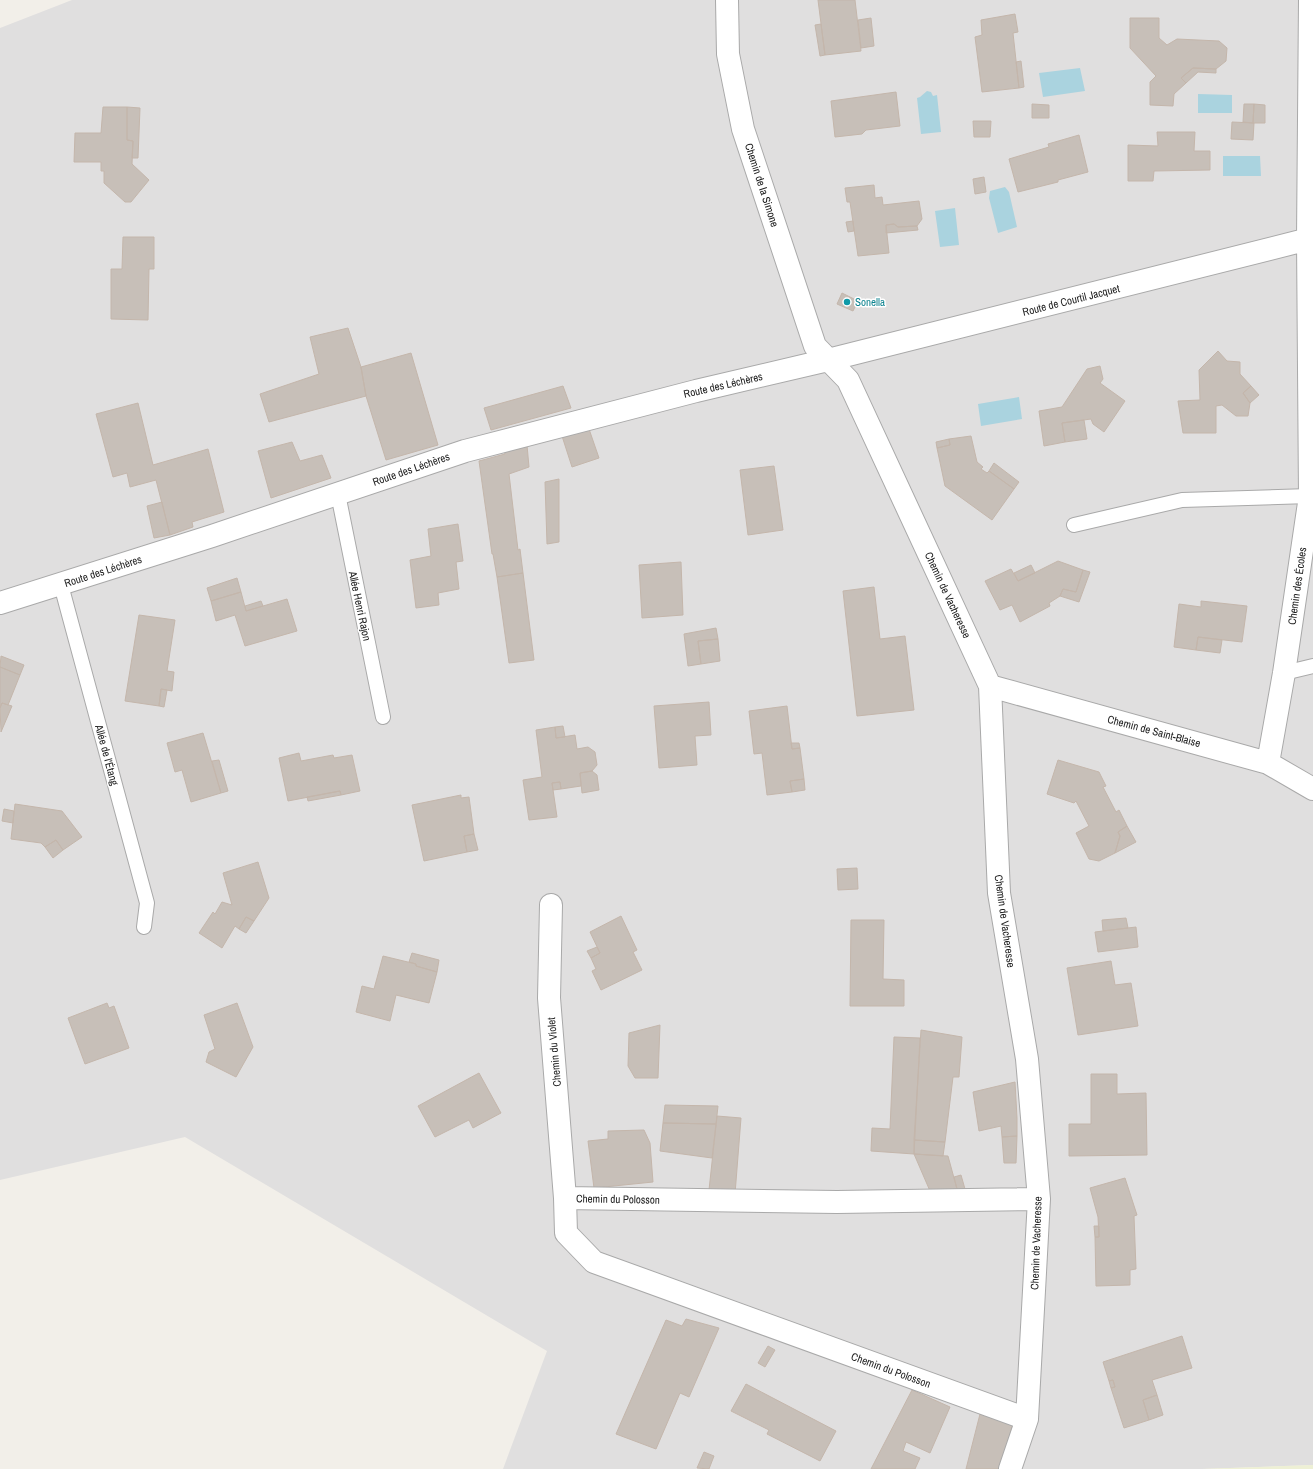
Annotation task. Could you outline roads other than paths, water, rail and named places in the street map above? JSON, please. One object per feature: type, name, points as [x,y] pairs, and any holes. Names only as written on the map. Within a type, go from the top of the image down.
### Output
[{"type":"street","name":"Chemin de la Simone","points":[[727,0],[728,54],[743,129],[815,346],[828,360]]},
{"type":"street","name":"Chemin des Écoles","points":[[1268,763],[1284,673],[1310,496],[1310,0]]},
{"type":"street","name":"Route de Courtil Jacquet","points":[[828,360],[1311,238]]},
{"type":"street","name":"Route des Léchères","points":[[0,603],[61,585],[465,451],[696,391],[828,360]]},
{"type":"street","name":"Chemin de Vacheresse","points":[[828,360],[848,380],[990,686],[999,893],[1027,1059],[1039,1199],[1027,1419],[1010,1469]]},
{"type":"street","name":"Chemin de Saint-Blaise","points":[[990,686],[1268,763],[1313,789]]},
{"type":"street","name":"Chemin du Violet","points":[[551,905],[549,998],[565,1198]]},
{"type":"street","name":"Chemin du Polosson","points":[[1027,1419],[594,1262],[566,1233],[565,1198],[837,1202],[1039,1199]]},
{"type":"lane","name":"Allée Henri Rajon","points":[[338,494],[383,717]]},
{"type":"lane","points":[[1074,525],[1182,500],[1310,496]]},
{"type":"lane","name":"Allée de l'Étang","points":[[61,585],[147,903],[144,927]]},
{"type":"lane","points":[[1284,673],[1313,666]]},
{"type":"water","points":[[1080,68],[1085,91],[1043,97],[1039,73]]},
{"type":"water","points":[[927,91],[931,92],[933,96],[937,95],[941,132],[921,134],[917,98]]},
{"type":"water","points":[[1198,94],[1232,95],[1232,113],[1198,113]]},
{"type":"water","points":[[1223,156],[1260,156],[1261,176],[1223,176]]},
{"type":"water","points":[[1005,187],[1009,192],[1017,227],[998,233],[989,198],[990,191]]},
{"type":"water","points":[[955,208],[959,245],[940,247],[935,211]]},
{"type":"water","points":[[1019,397],[1022,419],[981,426],[978,404]]},
{"type":"place","name":"Sonella","points":[[847,302]]}]
